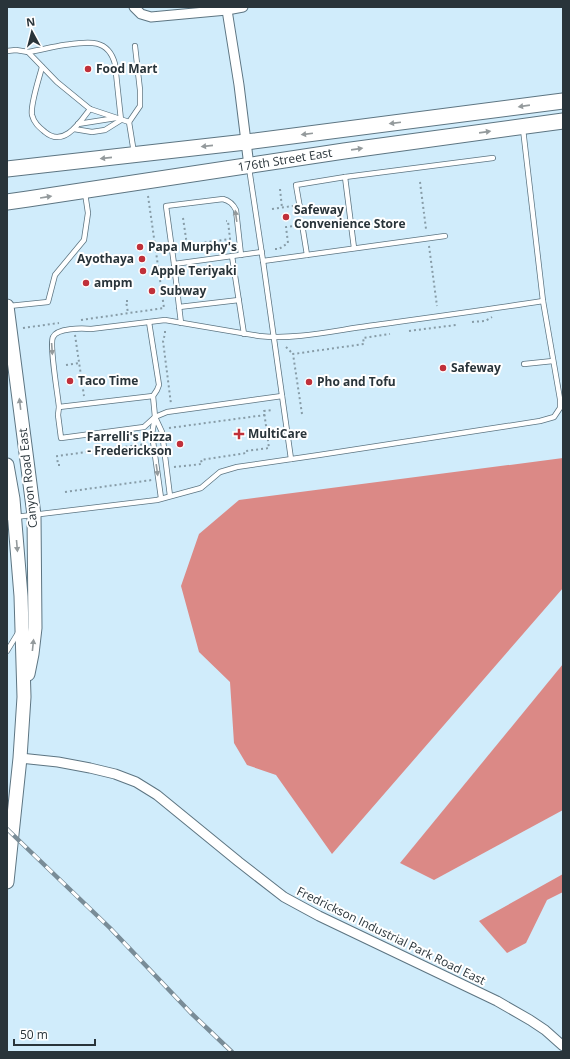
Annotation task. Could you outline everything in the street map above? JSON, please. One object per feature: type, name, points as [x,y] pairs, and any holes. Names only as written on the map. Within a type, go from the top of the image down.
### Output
[{"type":"main road","name":"176th Street East","points":[[7,169],[246,142],[563,101]]},
{"type":"main road","name":"176th Street East","points":[[7,202],[344,151],[563,121]]},
{"type":"main road","name":"Canyon Road East","points":[[7,306],[34,515],[35,628],[24,697]]},
{"type":"main road","name":"Canyon Road East","points":[[7,466],[12,492],[11,518],[21,596],[24,697],[20,758],[7,882]]},
{"type":"street","points":[[134,7],[141,14],[151,17],[227,10],[243,7]]},
{"type":"street","points":[[227,10],[239,85],[249,166]]},
{"type":"street","name":"Fredrickson Industrial Park Road East","points":[[20,758],[58,762],[90,768],[115,774],[136,782],[157,794],[284,897],[326,919],[497,1001],[530,1020],[561,1042]]},
{"type":"lane","points":[[7,51],[16,50],[28,52],[83,42],[100,44],[109,51],[115,64],[119,119]]},
{"type":"lane","points":[[134,155],[129,122],[140,106],[140,90],[135,46]]},
{"type":"lane","points":[[28,52],[57,82],[90,109],[129,122]]},
{"type":"lane","points":[[42,67],[32,107],[32,116],[36,125],[50,136],[58,137],[68,134],[74,129],[90,109]]},
{"type":"lane","points":[[78,124],[119,119]]},
{"type":"lane","points":[[74,129],[92,132],[105,130],[119,119]]},
{"type":"lane","points":[[11,518],[170,496],[201,488],[220,472],[237,467],[540,421],[554,417],[560,408],[560,399],[543,301],[522,127]]},
{"type":"lane","points":[[297,208],[296,185],[345,177],[493,158]]},
{"type":"lane","points":[[249,166],[291,459]]},
{"type":"lane","points":[[345,177],[354,248]]},
{"type":"lane","points":[[7,306],[48,302],[55,275],[84,240],[88,213],[85,190]]},
{"type":"lane","points":[[181,323],[166,206],[223,199],[228,200],[236,210],[241,255]]},
{"type":"lane","points":[[302,224],[307,255]]},
{"type":"lane","points":[[263,261],[445,236]]},
{"type":"lane","points":[[174,264],[262,252]]},
{"type":"lane","points":[[232,256],[244,334]]},
{"type":"lane","points":[[179,308],[239,300]]},
{"type":"lane","points":[[282,396],[167,412],[155,417],[144,427],[61,438],[58,415],[59,407],[51,347],[52,337],[60,331],[83,328],[91,329],[165,320],[274,338],[306,335],[543,301]]},
{"type":"lane","points":[[149,322],[159,385],[153,396],[155,417],[152,434],[161,498]]},
{"type":"lane","points":[[524,364],[553,361]]},
{"type":"lane","points":[[59,407],[153,396]]},
{"type":"lane","points":[[155,417],[162,432],[170,496]]},
{"type":"lane","points":[[7,651],[21,628]]},
{"type":"path","points":[[420,182],[426,229]]},
{"type":"path","points":[[280,189],[282,208]]},
{"type":"path","points":[[81,320],[164,308],[148,196]]},
{"type":"path","points":[[272,209],[294,206],[297,208]]},
{"type":"path","points":[[183,218],[188,250]]},
{"type":"path","points":[[187,246],[230,239],[228,221],[226,221]]},
{"type":"path","points":[[275,249],[279,249],[288,243],[286,227],[297,225]]},
{"type":"path","points":[[428,243],[437,306]]},
{"type":"path","points":[[128,301],[126,301],[128,313]]},
{"type":"path","points":[[472,322],[486,321],[497,316]]},
{"type":"path","points":[[23,328],[66,322]]},
{"type":"path","points":[[408,332],[456,325]]},
{"type":"path","points":[[165,331],[163,341],[171,404]]},
{"type":"path","points":[[74,333],[85,397],[78,398]]},
{"type":"path","points":[[294,354],[364,344],[363,338],[390,334]]},
{"type":"path","points":[[286,347],[294,354],[302,414]]},
{"type":"path","points":[[66,365],[79,363]]},
{"type":"path","points":[[172,468],[202,464],[202,460],[269,448],[264,411],[273,410]]},
{"type":"path","points":[[166,429],[265,414]]},
{"type":"path","points":[[60,465],[58,465],[57,456],[145,444],[149,442]]},
{"type":"path","points":[[65,492],[153,480]]},
{"type":"shaded area","points":[[563,458],[563,588],[332,854],[276,775],[247,765],[234,743],[230,682],[199,652],[181,586],[199,534],[239,500]]},
{"type":"shaded area","points":[[563,664],[563,810],[434,880],[400,863]]},
{"type":"shaded area","points":[[563,874],[563,892],[547,900],[526,943],[507,953],[479,921]]},
{"type":"railway","points":[[7,829],[110,928],[191,1013],[232,1052]]},
{"type":"place","name":"Food Mart","points":[[88,69]]},
{"type":"place","name":"Safeway Convenience Store","points":[[286,217]]},
{"type":"place","name":"Papa Murphy's","points":[[140,247]]},
{"type":"place","name":"Ayothaya","points":[[142,259]]},
{"type":"place","name":"Apple Teriyaki","points":[[143,271]]},
{"type":"place","name":"ampm","points":[[86,283]]},
{"type":"place","name":"Subway","points":[[152,291]]},
{"type":"place","name":"Safeway","points":[[443,368]]},
{"type":"place","name":"Taco Time","points":[[70,381]]},
{"type":"place","name":"Pho and Tofu","points":[[309,382]]},
{"type":"place","name":"MultiCare","points":[[239,434]]},
{"type":"place","name":"Farrelli's Pizza - Frederickson","points":[[180,444]]}]
